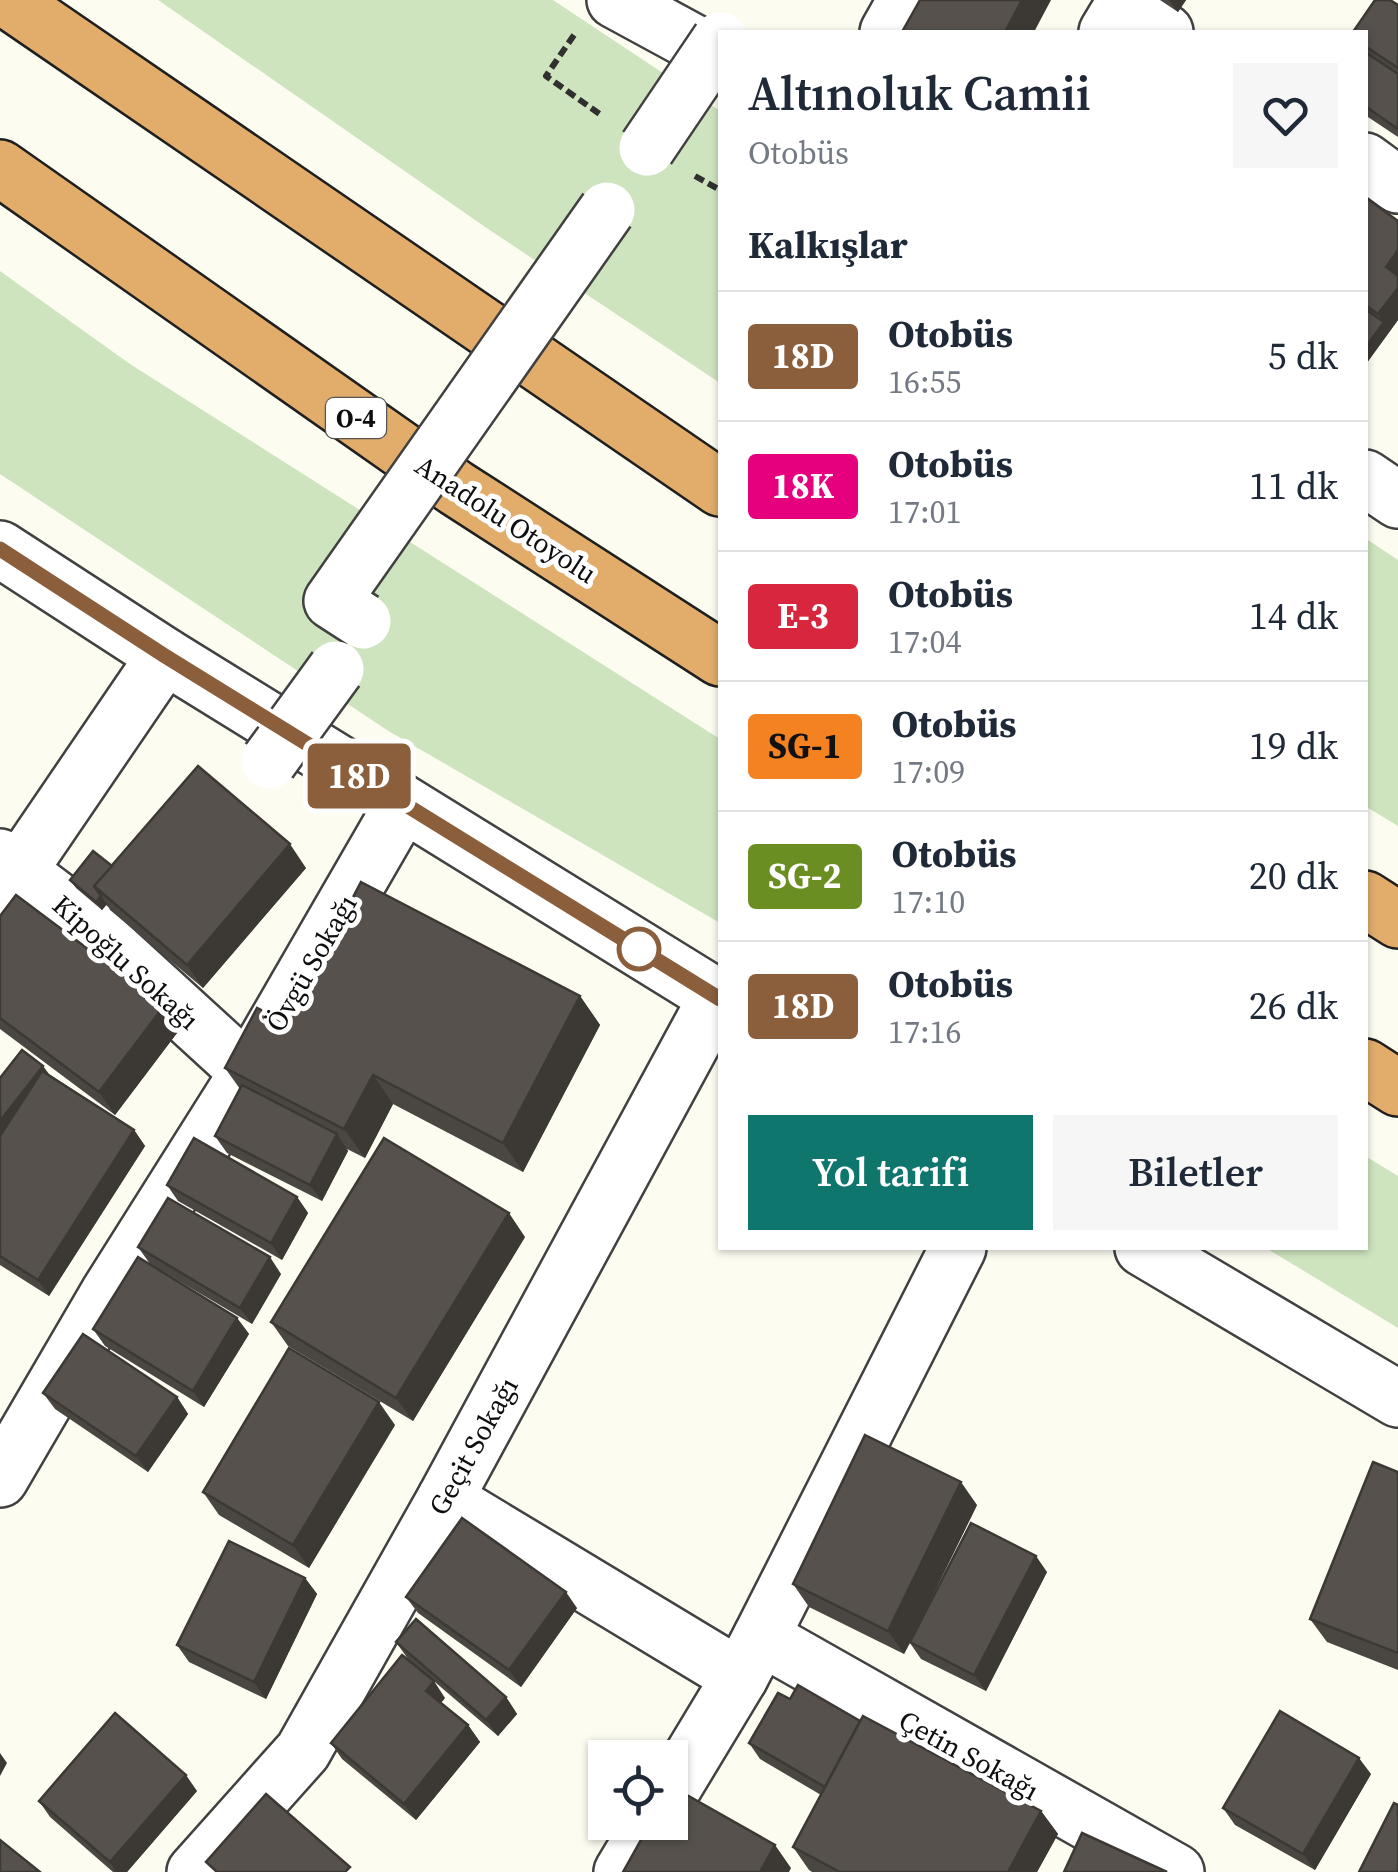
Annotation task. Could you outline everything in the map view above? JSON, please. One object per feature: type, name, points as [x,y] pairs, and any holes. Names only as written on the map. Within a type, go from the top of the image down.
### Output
[{"type":"highway","points":[[8,0],[718,487]]},
{"type":"highway","name":"Anadolu Otoyolu","points":[[0,168],[456,488],[718,657]]},
{"type":"highway","points":[[1368,901],[1398,920]]},
{"type":"highway","points":[[1368,1069],[1398,1088]]},
{"type":"street","points":[[614,0],[718,35]]},
{"type":"street","points":[[889,30],[906,0]]},
{"type":"street","points":[[1108,30],[1122,7],[1162,30]]},
{"type":"street","points":[[646,148],[718,47]]},
{"type":"street","points":[[1368,163],[1398,185]]},
{"type":"street","points":[[363,621],[332,601],[607,210]]},
{"type":"street","points":[[1368,480],[1398,500]]},
{"type":"street","points":[[0,549],[165,656],[718,997]]},
{"type":"street","points":[[6,875],[165,656]]},
{"type":"street","points":[[269,762],[336,669]]},
{"type":"street","name":"Övgü Sokağı","points":[[0,1479],[108,1294],[248,1072],[403,804]]},
{"type":"street","name":"Kipoğlu Sokağı","points":[[6,875],[73,912],[248,1072]]},
{"type":"street","name":"Geçit Sokağı","points":[[195,1872],[302,1751],[718,1000]]},
{"type":"street","points":[[688,1762],[750,1657],[957,1250]]},
{"type":"street","points":[[1146,1250],[1398,1400]]},
{"type":"street","name":"Çetin Sokağı","points":[[444,1499],[1176,1872]]},
{"type":"street","points":[[622,1872],[641,1840]]},
{"type":"green space","points":[[158,0],[553,0],[718,110],[718,382],[491,231]]},
{"type":"green space","points":[[0,271],[130,364],[718,738],[718,922],[390,732],[0,474]]},
{"type":"green space","points":[[1368,540],[1398,560],[1398,826],[1368,808]]},
{"type":"green space","points":[[1368,1158],[1398,1176],[1398,1328],[1269,1250],[1368,1250]]},
{"type":"building","points":[[920,0],[1022,0],[1006,30],[903,30]]},
{"type":"building","points":[[1375,0],[1390,0],[1398,5],[1398,68],[1368,48],[1368,30],[1354,30]]},
{"type":"building","points":[[1368,54],[1398,74],[1398,129],[1368,108]]},
{"type":"building","points":[[1368,199],[1398,221],[1398,250],[1386,267],[1398,276],[1398,288],[1378,314],[1368,307]]},
{"type":"building","points":[[1368,311],[1384,322],[1368,344]]},
{"type":"building","points":[[198,766],[290,844],[187,965],[94,886]]},
{"type":"building","points":[[93,851],[112,866],[94,886],[101,896],[96,902],[70,880]]},
{"type":"building","points":[[361,882],[580,996],[503,1143],[373,1075],[344,1129],[225,1068],[257,1008],[287,1023]]},
{"type":"building","points":[[16,895],[164,1006],[99,1092],[0,1018],[0,916]]},
{"type":"building","points":[[22,1050],[43,1066],[0,1121],[0,1078]]},
{"type":"building","points":[[42,1071],[134,1130],[38,1280],[0,1256],[0,1136]]},
{"type":"building","points":[[242,1085],[337,1134],[310,1185],[215,1136]]},
{"type":"building","points":[[194,1138],[297,1197],[271,1243],[167,1185]]},
{"type":"building","points":[[384,1138],[509,1213],[396,1398],[271,1322]]},
{"type":"building","points":[[168,1198],[270,1257],[240,1308],[138,1247]]},
{"type":"building","points":[[138,1257],[237,1318],[193,1391],[93,1329]]},
{"type":"building","points":[[83,1334],[177,1397],[136,1456],[43,1393]]},
{"type":"building","points":[[289,1348],[379,1402],[293,1545],[203,1492]]},
{"type":"building","points":[[865,1435],[961,1482],[888,1631],[793,1584]]},
{"type":"building","points":[[1373,1462],[1398,1472],[1398,1653],[1310,1619]]},
{"type":"building","points":[[462,1518],[566,1592],[509,1670],[406,1597]]},
{"type":"building","points":[[971,1523],[1036,1556],[974,1675],[910,1642]]},
{"type":"building","points":[[229,1541],[305,1578],[254,1682],[177,1645]]},
{"type":"building","points":[[416,1619],[506,1697],[486,1720],[396,1642]]},
{"type":"building","points":[[402,1655],[434,1681],[426,1691],[468,1725],[404,1804],[331,1743]]},
{"type":"building","points":[[798,1685],[860,1721],[825,1787],[749,1743],[778,1693],[790,1699]]},
{"type":"building","points":[[1280,1711],[1359,1758],[1303,1854],[1223,1808]]},
{"type":"building","points":[[115,1713],[186,1775],[110,1862],[39,1801]]},
{"type":"building","points":[[863,1716],[1041,1811],[1008,1872],[840,1872],[793,1847]]},
{"type":"building","points":[[266,1794],[350,1867],[345,1872],[217,1872],[206,1862]]},
{"type":"building","points":[[688,1796],[775,1845],[760,1872],[623,1872],[641,1840],[688,1840]]},
{"type":"building","points":[[1394,1803],[1398,1805],[1398,1872],[1359,1872]]},
{"type":"building","points":[[1082,1833],[1167,1872],[1064,1872]]},
{"type":"building","points":[[0,1840],[40,1872],[0,1872]]},
{"type":"bus line","name":"18D","points":[[0,549],[165,656],[718,998]]}]
